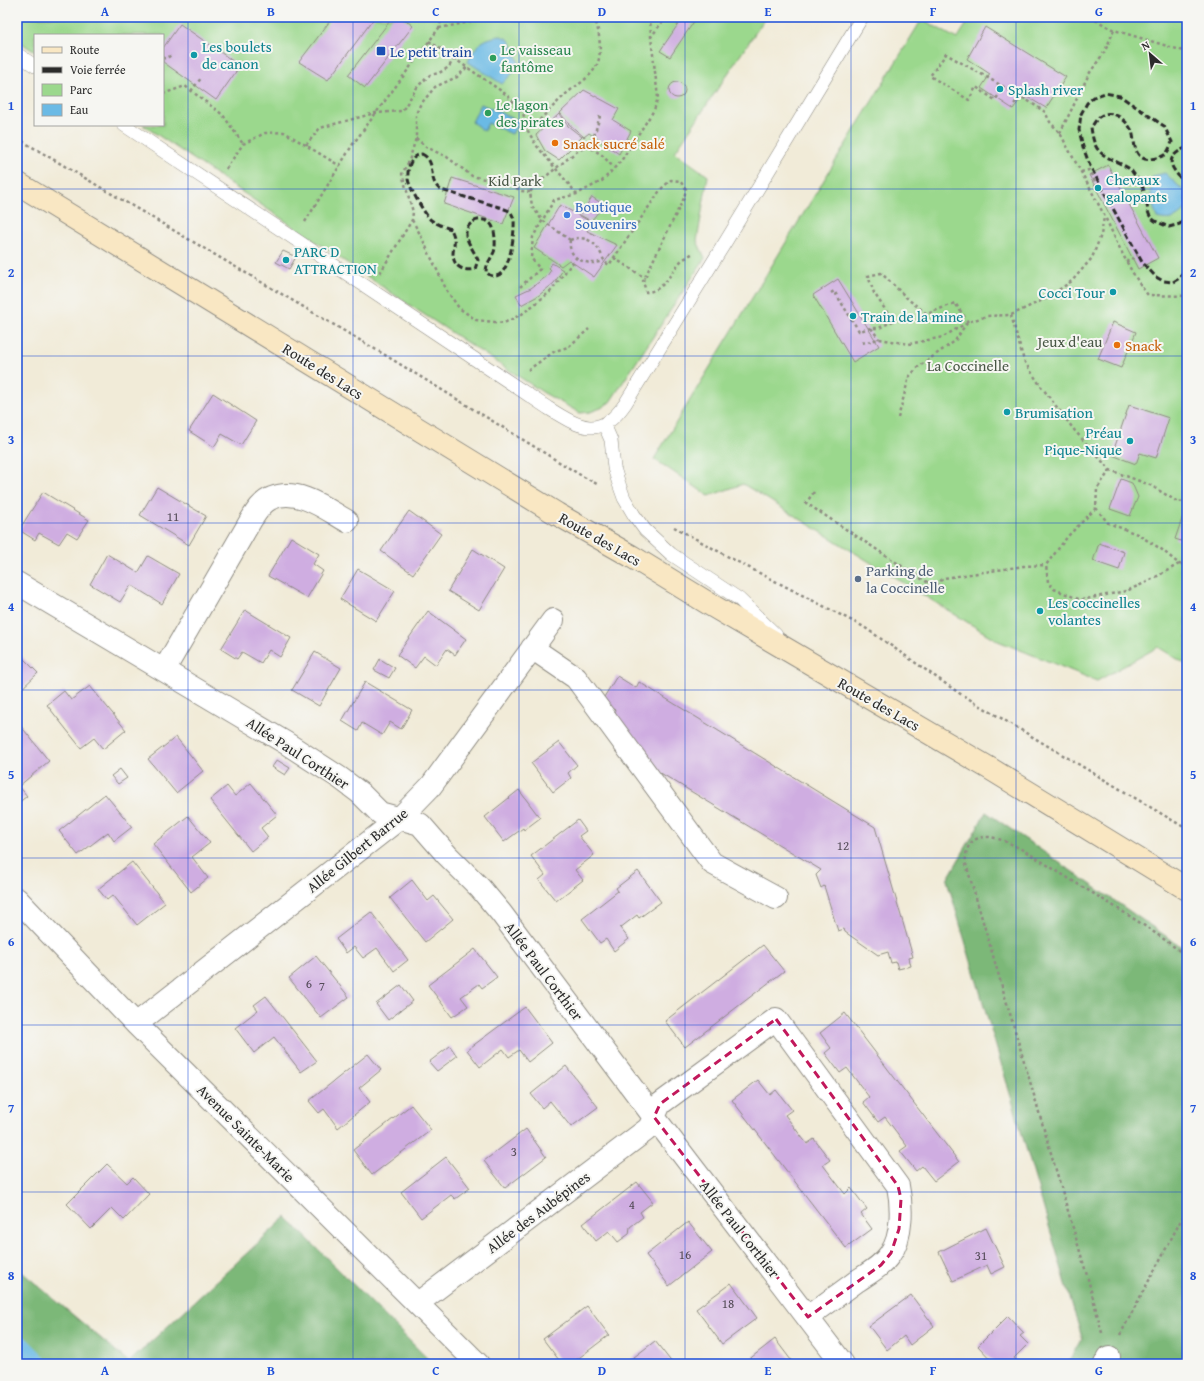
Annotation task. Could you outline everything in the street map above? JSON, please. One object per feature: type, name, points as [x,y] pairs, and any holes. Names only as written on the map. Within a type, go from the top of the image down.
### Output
[{"type":"main road","name":"Route des Lacs","points":[[17,183],[550,510],[631,556],[710,605],[989,768],[1187,889]]},
{"type":"street","points":[[164,670],[260,507],[272,498],[288,495],[305,498],[347,521]]},
{"type":"street","name":"Allée Paul Corthier","points":[[17,583],[286,743],[340,778],[360,793],[380,813],[420,824],[447,855],[480,888],[843,1364]]},
{"type":"street","name":"Allée Gilbert Barrue","points":[[136,1024],[400,818],[431,786],[553,620]]},
{"type":"street","points":[[532,648],[576,678],[712,862],[776,898]]},
{"type":"street","name":"Avenue Sainte-Marie","points":[[17,899],[136,1024],[478,1364]]},
{"type":"street","name":"Allée des Aubépines","points":[[418,1304],[649,1128],[660,1104],[776,1019],[898,1186],[901,1199],[899,1229],[891,1253],[881,1264],[808,1317]]},
{"type":"lane","points":[[126,126],[570,422],[582,427],[590,428],[604,424],[612,419],[625,404],[862,17]]},
{"type":"lane","points":[[17,54],[34,65]]},
{"type":"lane","points":[[604,424],[611,440],[614,468],[619,484],[631,509],[645,530],[671,554],[739,599],[795,655]]},
{"type":"path","points":[[302,227],[353,144],[439,28],[442,17]]},
{"type":"path","points":[[439,28],[470,22],[484,17]]},
{"type":"path","points":[[528,131],[564,96],[593,72],[598,62],[599,50],[597,24],[594,17]]},
{"type":"path","points":[[520,288],[540,269],[530,258],[533,237],[554,200],[577,194],[602,181],[628,150],[654,110],[658,98],[650,17]]},
{"type":"path","points":[[651,37],[666,17]]},
{"type":"path","points":[[1090,17],[1114,30],[1187,52]]},
{"type":"path","points":[[1060,133],[1089,74],[1105,51],[1114,30]]},
{"type":"path","points":[[429,41],[507,95],[523,113],[528,131],[536,145],[577,194]]},
{"type":"path","points":[[998,96],[995,100],[976,87],[969,100],[930,76],[946,54],[1021,96],[1045,112],[1050,122],[1060,133],[1104,216],[1126,262],[1148,295],[1187,296]]},
{"type":"path","points":[[164,58],[166,59],[171,55]]},
{"type":"path","points":[[306,145],[320,128],[375,113],[402,111],[418,86],[430,75],[439,73],[449,67],[454,58]]},
{"type":"path","points":[[378,277],[412,220],[413,212],[402,174],[409,161],[416,138],[416,114],[420,105],[435,87],[458,77],[467,67]]},
{"type":"path","points":[[191,91],[202,77]]},
{"type":"path","points":[[164,94],[185,86],[223,115],[244,144]]},
{"type":"path","points":[[1014,104],[1021,96]]},
{"type":"path","points":[[530,192],[539,182],[576,152],[588,146],[593,139],[601,113]]},
{"type":"path","points":[[223,174],[244,144],[265,133],[284,132],[340,166]]},
{"type":"path","points":[[416,138],[426,147],[447,157],[472,176],[513,186],[521,191],[530,192]]},
{"type":"path","points":[[588,146],[602,155],[614,168]]},
{"type":"path","points":[[1081,172],[1089,170],[1098,186],[1100,184]]},
{"type":"path","points":[[570,240],[576,237],[583,237],[591,241],[596,245],[604,261],[609,265],[661,189],[671,180],[680,181],[686,189],[684,198],[643,281],[646,292],[652,292],[662,287],[681,261],[695,252]]},
{"type":"path","points":[[530,192],[532,206],[542,220],[570,240]]},
{"type":"path","points":[[862,343],[879,339],[909,344],[943,337],[968,322],[987,316],[1011,315],[1045,299],[1072,281],[1092,258],[1101,235],[1104,216]]},
{"type":"path","points":[[412,220],[447,291],[459,308],[476,320],[504,323],[522,314],[550,292],[576,258]]},
{"type":"path","points":[[570,240],[569,248],[576,258],[594,263],[604,261]]},
{"type":"path","points":[[1126,262],[1138,255]]},
{"type":"path","points":[[614,258],[645,278]]},
{"type":"path","points":[[831,293],[834,291],[859,331],[879,328],[893,321],[874,292],[868,276],[881,273],[926,314],[954,304],[968,322]]},
{"type":"path","points":[[1011,315],[1024,361],[1076,431],[1110,470],[1150,485],[1178,502],[1187,501]]},
{"type":"path","points":[[898,418],[909,377],[918,367],[955,341],[968,322]]},
{"type":"path","points":[[871,328],[879,339]]},
{"type":"path","points":[[526,371],[555,351],[568,347],[589,329]]},
{"type":"path","points":[[1110,470],[1097,489],[1096,508],[1108,523],[1138,534],[1161,549],[1179,564],[1187,565]]},
{"type":"path","points":[[814,492],[806,503],[934,586],[944,578],[1024,566],[1046,565]]},
{"type":"path","points":[[1096,508],[1068,536],[1046,565],[1048,582],[1054,589],[1081,600],[1126,591],[1145,583],[1179,564]]},
{"type":"path","points":[[1106,1361],[1088,1279],[966,864],[965,856],[967,849],[972,842],[981,838],[994,838],[1006,843],[1030,855],[1118,909],[1168,942],[1187,957]]},
{"type":"path","points":[[1106,1361],[1187,1209]]},
{"type":"highlighted area","points":[[776,1019],[898,1186],[901,1199],[899,1229],[891,1253],[881,1265],[808,1317],[654,1117],[660,1104]]},
{"type":"green space","name":"Kid Park","points":[[17,17],[766,17],[675,152],[708,176],[697,241],[705,258],[610,402],[601,408],[590,412],[580,413],[544,393],[411,306],[144,126],[164,126],[164,34],[34,34],[34,51],[17,40]]},
{"type":"green space","name":"La Coccinelle","points":[[971,17],[1187,17],[1187,665],[1158,647],[1097,681],[998,641],[743,484],[709,496],[654,459],[922,19],[957,39]]},
{"type":"green space","points":[[986,812],[1183,948],[1187,965],[1187,1364],[1067,1364],[1082,1338],[947,880]]},
{"type":"green space","points":[[286,1217],[433,1364],[17,1364],[17,1268],[129,1362]]},
{"type":"water","name":"Le vaisseau fantôme","points":[[501,36],[508,39],[511,43],[520,66],[502,84],[468,62],[480,43]]},
{"type":"water","name":"Le lagon des pirates","points":[[481,104],[519,121],[512,134],[488,123],[484,131],[472,122]]},
{"type":"water","points":[[1165,173],[1184,191],[1187,207],[1178,216],[1167,220],[1157,218],[1152,202],[1151,192],[1153,176]]},
{"type":"building","points":[[333,17],[375,17],[328,80],[299,62]]},
{"type":"building","name":"Le petit train","points":[[393,17],[402,17],[413,26],[365,88],[348,75]]},
{"type":"building","points":[[683,17],[697,17],[670,57],[660,51]]},
{"type":"building","name":"Les boulets de canon","points":[[180,24],[240,66],[216,100],[164,63],[164,47]]},
{"type":"building","points":[[985,27],[1066,77],[1046,108],[1024,95],[1013,109],[981,88],[990,74],[967,59]]},
{"type":"building","points":[[674,82],[680,82],[685,87],[683,96],[680,98],[674,98],[669,93],[669,87]]},
{"type":"building","points":[[584,90],[619,109],[613,120],[631,131],[619,154],[589,133],[584,137],[569,124],[560,113]]},
{"type":"building","points":[[559,114],[568,126],[582,137],[559,160],[545,151],[536,135]]},
{"type":"building","points":[[1108,165],[1158,258],[1138,269],[1089,175]]},
{"type":"building","points":[[452,178],[514,197],[503,224],[444,204]]},
{"type":"building","points":[[592,197],[604,205],[591,221],[580,215]]},
{"type":"building","points":[[560,205],[591,222],[587,231],[617,245],[594,277],[569,260],[561,266],[534,248]]},
{"type":"building","name":"PARC D ATTRACTION","points":[[283,251],[296,257],[289,269],[276,262]]},
{"type":"building","points":[[552,263],[563,270],[554,283],[538,296],[521,305],[516,295],[531,288],[547,276],[551,270],[549,268]]},
{"type":"building","points":[[838,279],[879,346],[853,362],[813,295]]},
{"type":"building","name":"Snack","points":[[1113,322],[1136,332],[1121,368],[1098,359]]},
{"type":"building","points":[[213,393],[256,421],[241,445],[222,434],[214,447],[189,431]]},
{"type":"building","name":"Préau Pique-Nique","points":[[1129,405],[1169,418],[1156,458],[1140,453],[1136,464],[1112,455]]},
{"type":"building","points":[[1121,479],[1132,483],[1138,497],[1130,516],[1110,509]]},
{"type":"building","points":[[157,487],[206,516],[189,545],[140,515]]},
{"type":"building","points":[[43,492],[89,520],[77,538],[67,532],[59,544],[39,533],[35,540],[19,530]]},
{"type":"building","points":[[1185,510],[1187,511],[1187,543],[1175,539]]},
{"type":"building","points":[[409,511],[441,534],[413,574],[381,551]]},
{"type":"building","points":[[291,537],[319,554],[313,564],[323,571],[307,598],[268,576]]},
{"type":"building","points":[[1099,543],[1124,552],[1119,570],[1093,561]]},
{"type":"building","points":[[473,549],[504,569],[479,610],[448,591]]},
{"type":"building","points":[[107,554],[138,573],[148,556],[179,574],[162,604],[131,585],[120,602],[90,584]]},
{"type":"building","points":[[358,569],[395,591],[376,621],[340,599]]},
{"type":"building","points":[[245,610],[291,638],[280,657],[269,650],[261,663],[242,652],[237,659],[221,649]]},
{"type":"building","points":[[428,611],[466,639],[455,655],[447,649],[436,665],[424,656],[415,668],[397,655]]},
{"type":"building","points":[[17,652],[38,673],[17,693]]},
{"type":"building","points":[[315,652],[341,668],[319,706],[292,690]]},
{"type":"building","points":[[380,659],[395,668],[389,678],[374,670]]},
{"type":"building","points":[[617,676],[636,688],[639,682],[875,827],[913,957],[909,958],[911,966],[898,969],[896,962],[891,963],[888,952],[878,955],[845,932],[844,929],[838,931],[824,886],[821,888],[816,875],[821,870],[649,766],[612,716],[615,710],[601,702]]},
{"type":"building","points":[[365,682],[412,710],[401,729],[390,722],[382,735],[362,723],[358,731],[342,721]]},
{"type":"building","points":[[90,686],[126,730],[103,749],[94,738],[81,748],[47,705],[64,691],[71,700]]},
{"type":"building","points":[[20,725],[49,761],[19,786],[27,796],[17,804],[17,728]]},
{"type":"building","points":[[176,737],[203,771],[176,793],[148,759]]},
{"type":"building","points":[[559,742],[577,765],[568,773],[571,778],[553,792],[531,763]]},
{"type":"building","points":[[277,760],[290,768],[285,775],[272,767]]},
{"type":"building","points":[[120,769],[127,778],[118,784],[111,776]]},
{"type":"building","points":[[251,783],[277,815],[261,828],[268,837],[251,851],[210,800],[227,786],[235,796]]},
{"type":"building","points":[[519,790],[540,818],[504,842],[485,817]]},
{"type":"building","points":[[105,794],[132,827],[114,841],[108,832],[78,855],[59,831]]},
{"type":"building","points":[[188,816],[210,843],[192,857],[208,878],[191,892],[153,844]]},
{"type":"building","points":[[578,820],[586,831],[579,836],[594,855],[575,870],[583,880],[556,901],[539,880],[545,875],[531,856]]},
{"type":"building","points":[[132,862],[165,903],[137,925],[113,895],[107,900],[98,889]]},
{"type":"building","points":[[638,871],[661,902],[639,918],[637,915],[620,928],[629,939],[614,951],[606,939],[600,943],[582,919],[618,891],[616,888]]},
{"type":"building","points":[[412,880],[428,901],[434,896],[453,919],[425,942],[390,898]]},
{"type":"building","points":[[371,912],[408,960],[394,971],[377,948],[363,958],[354,947],[346,953],[336,939]]},
{"type":"building","points":[[763,945],[784,971],[685,1047],[665,1021]]},
{"type":"building","points":[[475,949],[497,977],[482,988],[479,984],[461,997],[468,1006],[452,1017],[428,985]]},
{"type":"building","points":[[316,956],[349,997],[321,1018],[289,978]]},
{"type":"building","points":[[401,985],[413,1001],[388,1020],[376,1004]]},
{"type":"building","points":[[266,996],[317,1061],[301,1072],[274,1037],[254,1053],[235,1028],[258,1010],[254,1005]]},
{"type":"building","points":[[525,1007],[552,1043],[528,1062],[519,1050],[509,1057],[503,1049],[480,1067],[467,1050]]},
{"type":"building","points":[[845,1013],[959,1162],[934,1181],[922,1166],[916,1171],[900,1151],[907,1146],[885,1117],[878,1122],[863,1102],[869,1097],[847,1068],[840,1073],[825,1053],[831,1048],[820,1033]]},
{"type":"building","points":[[450,1046],[457,1056],[437,1071],[429,1062]]},
{"type":"building","points":[[368,1054],[381,1070],[359,1088],[370,1102],[338,1128],[324,1109],[319,1113],[309,1101]]},
{"type":"building","points":[[566,1066],[598,1107],[571,1127],[550,1101],[542,1108],[531,1094]]},
{"type":"building","points":[[758,1080],[770,1095],[776,1090],[792,1110],[785,1115],[807,1144],[814,1139],[830,1160],[823,1165],[845,1194],[851,1188],[867,1209],[861,1214],[872,1229],[846,1248],[732,1100]]},
{"type":"building","points":[[411,1105],[431,1130],[372,1175],[353,1150]]},
{"type":"building","points":[[526,1129],[546,1157],[505,1188],[484,1161]]},
{"type":"building","points":[[446,1157],[470,1188],[455,1199],[451,1195],[421,1218],[401,1192]]},
{"type":"building","points":[[107,1164],[127,1183],[133,1177],[149,1194],[124,1220],[112,1208],[91,1229],[67,1204]]},
{"type":"building","points":[[637,1182],[653,1202],[640,1212],[643,1217],[630,1227],[629,1234],[618,1242],[609,1231],[596,1241],[583,1224]]},
{"type":"building","points":[[688,1222],[712,1252],[669,1286],[646,1255]]},
{"type":"building","points":[[986,1228],[1005,1267],[991,1274],[987,1265],[953,1281],[939,1252]]},
{"type":"building","points":[[731,1283],[757,1318],[722,1344],[696,1309]]},
{"type":"building","points":[[911,1295],[934,1326],[910,1345],[904,1336],[887,1350],[869,1326]]},
{"type":"building","points":[[587,1306],[609,1335],[571,1364],[562,1364],[543,1339]]},
{"type":"building","points":[[1008,1316],[1024,1333],[1020,1336],[1028,1344],[1014,1358],[1018,1363],[1017,1364],[995,1364],[978,1346]]},
{"type":"building","points":[[775,1339],[794,1364],[743,1364]]},
{"type":"building","points":[[655,1341],[673,1364],[625,1364]]},
{"type":"waterway","points":[[17,1349],[32,1364]]},
{"type":"railway","points":[[1187,214],[1180,224],[1169,227],[1160,224],[1151,218],[1140,182],[1132,171],[1108,158],[1099,151],[1094,142],[1091,127],[1098,118],[1104,114],[1109,113],[1118,116],[1130,127],[1135,149],[1138,155],[1148,159],[1160,157],[1167,153],[1172,142],[1164,126],[1120,96],[1105,93],[1094,97],[1087,103],[1081,114],[1079,130],[1083,147],[1090,166],[1142,262],[1156,277],[1163,281],[1173,282],[1178,279],[1187,268]]},
{"type":"railway","points":[[1187,147],[1178,152],[1171,161],[1172,166],[1187,188]]},
{"type":"railway","points":[[422,154],[427,157],[430,162],[434,181],[441,190],[511,212],[514,220],[514,234],[508,262],[504,270],[499,275],[493,276],[486,272],[494,252],[495,242],[492,225],[484,220],[474,222],[467,229],[466,235],[469,244],[478,260],[475,269],[467,270],[460,268],[455,262],[453,258],[454,237],[451,229],[435,223],[428,217],[409,183],[408,175],[410,163],[412,159],[422,154]]},
{"type":"place","name":"Le petit train","points":[[381,51]]},
{"type":"place","name":"Les boulets de canon","points":[[194,55]]},
{"type":"place","name":"Le vaisseau fantôme","points":[[493,58]]},
{"type":"place","name":"Splash river","points":[[1000,89]]},
{"type":"place","name":"Le lagon des pirates","points":[[488,113]]},
{"type":"place","name":"Snack sucré salé","points":[[555,143]]},
{"type":"place","name":"Chevaux galopants","points":[[1098,188]]},
{"type":"place","name":"Boutique Souvenirs","points":[[567,215]]},
{"type":"place","name":"PARC D ATTRACTION","points":[[286,260]]},
{"type":"place","name":"Cocci Tour","points":[[1113,292]]},
{"type":"place","name":"Train de la mine","points":[[853,316]]},
{"type":"place","name":"Snack","points":[[1117,345]]},
{"type":"place","name":"Brumisation","points":[[1007,412]]},
{"type":"place","name":"Préau Pique-Nique","points":[[1130,441]]},
{"type":"place","name":"Parking de la Coccinelle","points":[[858,579]]},
{"type":"place","name":"Les coccinelles volantes","points":[[1040,611]]},
{"type":"park label","name":"Jeux d'eau","points":[[1070,341]]}]
